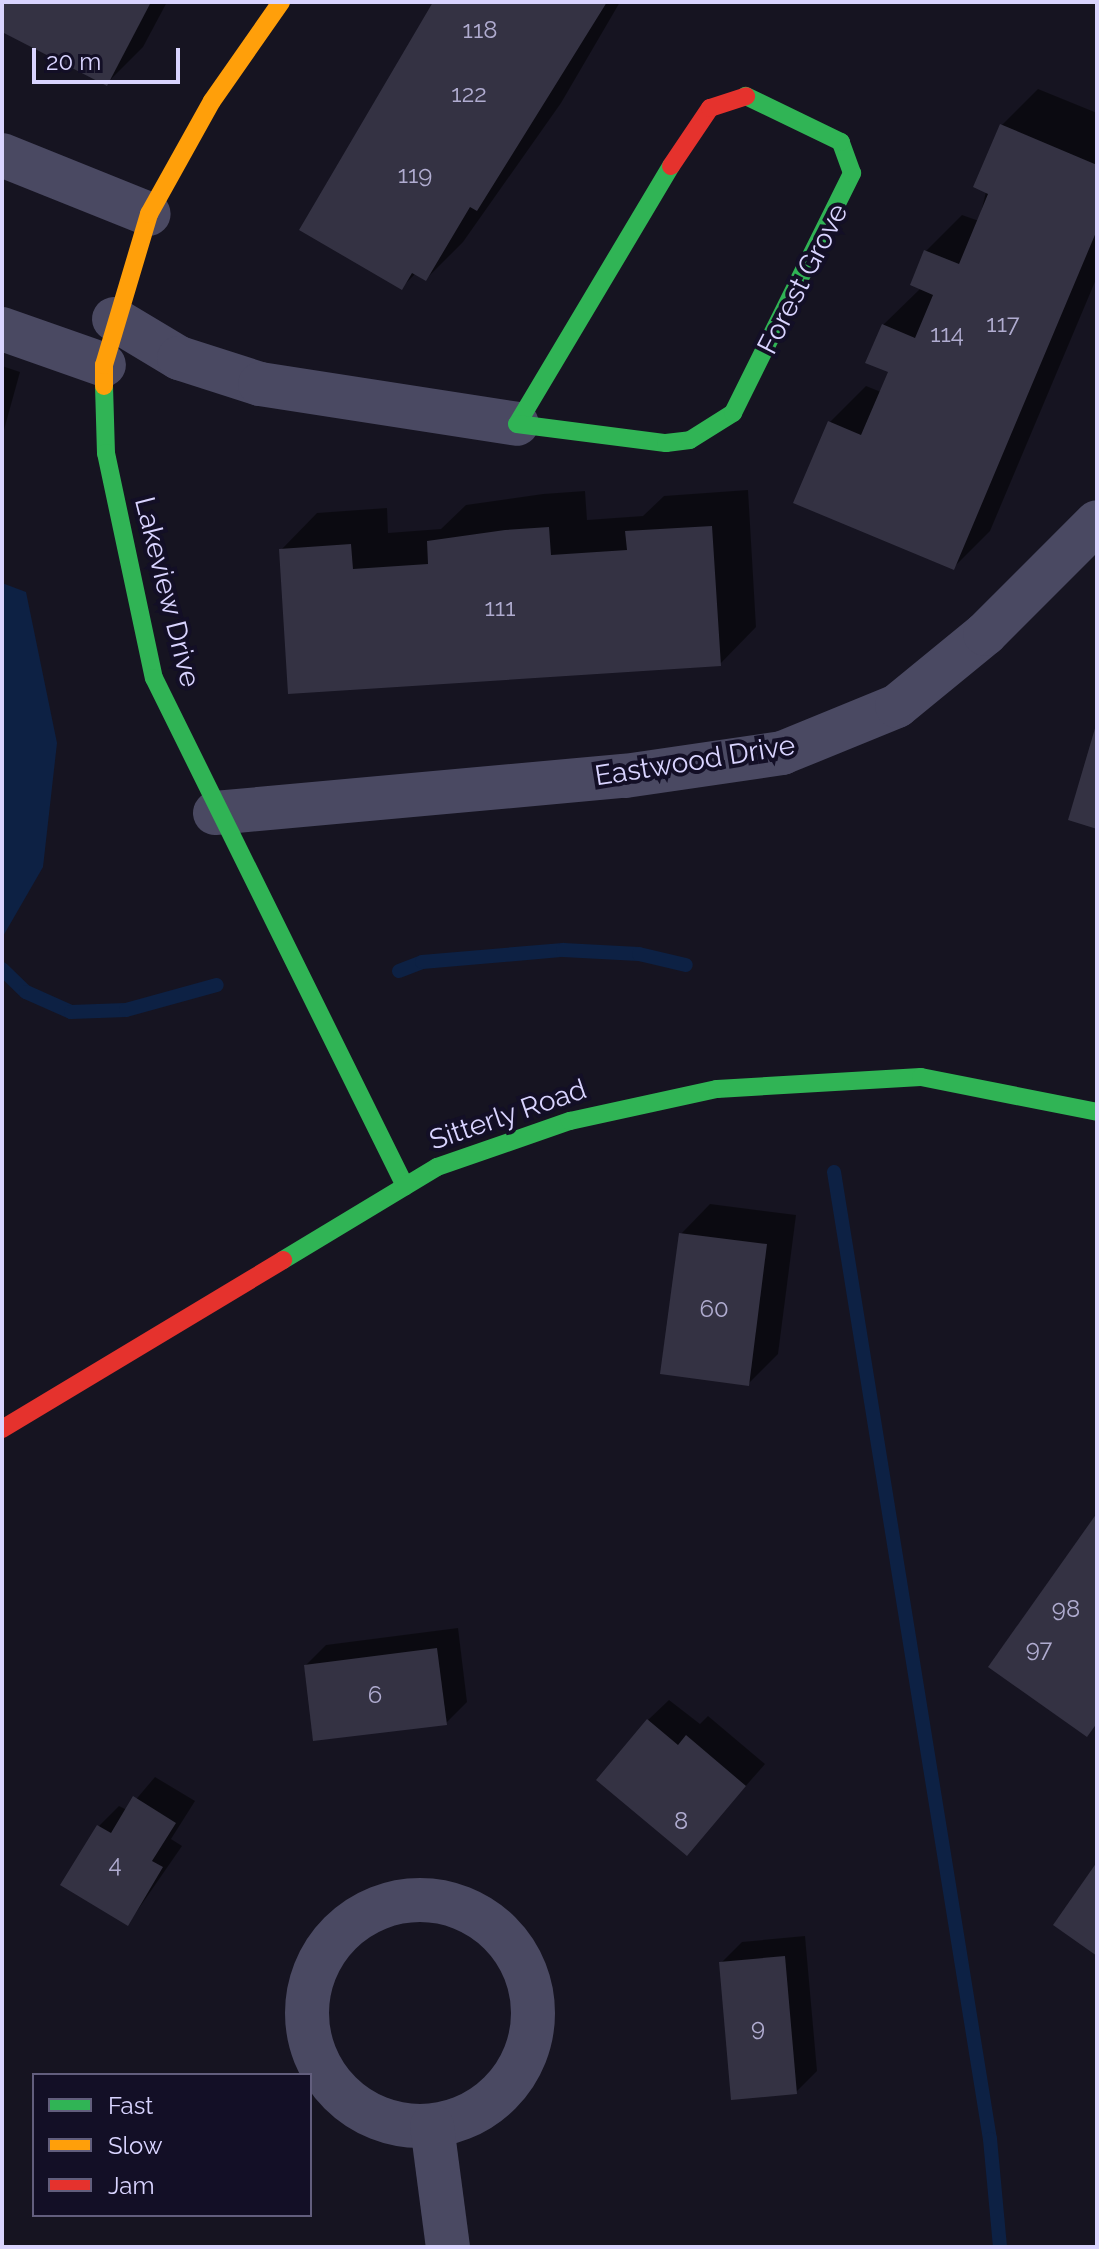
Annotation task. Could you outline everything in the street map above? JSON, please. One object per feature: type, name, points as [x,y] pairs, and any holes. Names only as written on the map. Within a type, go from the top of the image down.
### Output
[{"type":"street","name":"Lakeview Drive","points":[[281,2],[212,101],[149,214],[114,319],[104,365],[106,453],[154,678],[215,813],[405,1186]]},
{"type":"street","name":"Forest Grove","points":[[114,319],[179,358],[260,384],[517,424],[666,443],[690,440],[733,413],[848,192],[850,156],[841,142],[768,101],[746,96],[710,108],[517,424]]},
{"type":"street","points":[[2,155],[149,214]]},
{"type":"street","points":[[2,329],[104,365]]},
{"type":"street","name":"Eastwood Drive","points":[[215,813],[625,776],[782,753],[897,706],[985,634],[1097,522]]},
{"type":"street","name":"Sitterly Road","points":[[2,1429],[437,1167],[570,1121],[763,1084],[921,1077],[1097,1112]]},
{"type":"street","points":[[408,1899],[443,1901],[486,1921],[525,1966],[534,2000],[532,2036],[512,2079],[467,2117],[432,2126],[393,2123],[356,2107],[322,2068],[306,2005],[315,1967],[337,1934],[370,1910],[408,1899]]},
{"type":"street","points":[[432,2126],[448,2247]]},
{"type":"water","points":[[2,583],[26,592],[57,743],[43,867],[2,938]]},
{"type":"building","points":[[2,2],[151,2],[107,86],[2,32]]},
{"type":"building","points":[[433,2],[607,2],[477,211],[470,207],[426,281],[412,273],[402,290],[299,230]]},
{"type":"building","points":[[1000,124],[1097,165],[1097,230],[954,570],[793,503],[828,421],[861,435],[888,372],[865,363],[882,324],[915,338],[933,295],[910,285],[924,250],[959,264],[988,194],[973,187]]},
{"type":"building","points":[[712,526],[721,666],[288,694],[279,549],[351,544],[353,569],[428,564],[427,541],[505,530],[549,527],[551,555],[627,550],[625,531]]},
{"type":"building","points":[[1097,725],[1097,829],[1068,820]]},
{"type":"building","points":[[679,1233],[767,1244],[749,1386],[660,1374]]},
{"type":"building","points":[[1097,1513],[1097,1723],[1087,1737],[988,1667]]},
{"type":"building","points":[[437,1648],[447,1725],[313,1741],[304,1665]]},
{"type":"building","points":[[647,1719],[678,1745],[686,1735],[746,1786],[687,1856],[596,1780]]},
{"type":"building","points":[[133,1796],[176,1823],[152,1861],[163,1867],[128,1926],[60,1885],[97,1825],[111,1833]]},
{"type":"building","points":[[1097,1862],[1097,1956],[1053,1925]]},
{"type":"building","points":[[785,1956],[797,2094],[731,2100],[719,1962]]},
{"type":"waterway","points":[[399,971],[422,962],[563,950],[639,954],[686,965]]},
{"type":"waterway","points":[[2,969],[26,992],[71,1012],[126,1010],[217,985]]},
{"type":"waterway","points":[[834,1172],[990,2139],[1000,2247]]},
{"type":"traffic: fast","points":[[671,166],[517,424],[666,443],[690,440],[733,413],[852,173],[841,142],[746,96]]},
{"type":"traffic: fast","points":[[104,386],[106,453],[154,678],[405,1186]]},
{"type":"traffic: fast","points":[[283,1260],[437,1167],[570,1121],[717,1089],[921,1077],[1097,1112]]},
{"type":"traffic: slow","points":[[104,386],[104,365],[149,214],[212,101],[281,2]]},
{"type":"traffic: jam","points":[[671,166],[710,108],[746,96]]},
{"type":"traffic: jam","points":[[2,1429],[283,1260]]}]
